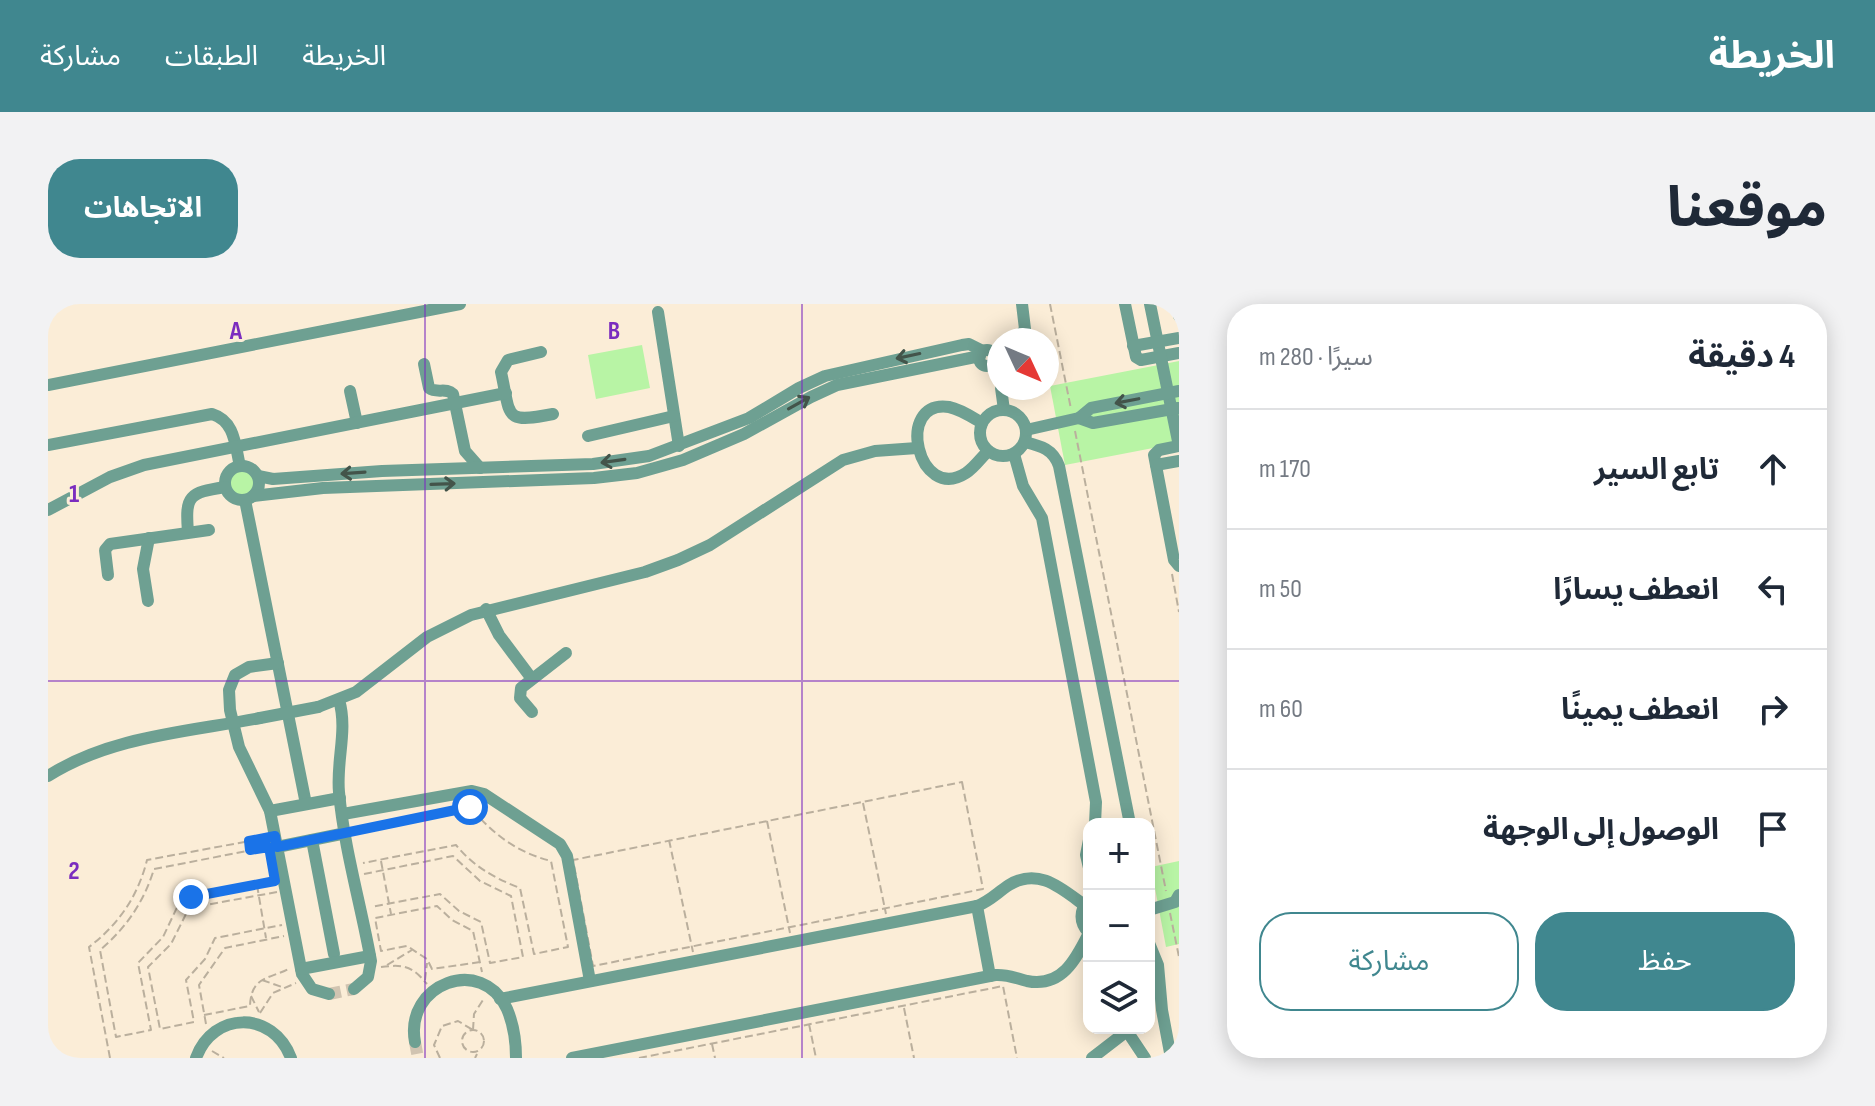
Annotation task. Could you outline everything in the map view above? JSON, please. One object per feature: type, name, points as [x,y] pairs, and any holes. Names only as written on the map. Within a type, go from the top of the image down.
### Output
[{"type":"lane","points":[[48,385],[460,304]]},
{"type":"lane","points":[[1022,304],[1025,328]]},
{"type":"lane","points":[[1125,304],[1134,355],[1139,359],[1179,353]]},
{"type":"lane","points":[[1150,304],[1161,357],[1174,392],[1179,446],[1157,451],[1154,455],[1178,565]]},
{"type":"lane","points":[[1177,304],[1179,316]]},
{"type":"lane","points":[[658,312],[679,446]]},
{"type":"lane","points":[[1133,346],[1179,338]]},
{"type":"lane","points":[[987,352],[969,344],[839,371],[799,388],[749,418],[655,454],[593,464],[273,479],[258,476],[249,467],[240,466],[227,475],[225,487],[233,497],[249,498],[323,488],[594,478],[637,473],[715,447],[837,385],[987,354]]},
{"type":"lane","points":[[541,352],[513,358],[505,363],[501,372],[510,410],[518,419],[553,414]]},
{"type":"lane","points":[[424,364],[429,388],[450,391],[456,403],[465,451],[480,468]]},
{"type":"lane","points":[[350,391],[357,423]]},
{"type":"lane","points":[[1095,818],[1096,802],[1042,518],[1023,486],[1014,454],[1025,436],[1076,419],[1091,408],[1174,392]]},
{"type":"lane","points":[[48,510],[133,468],[506,393]]},
{"type":"lane","points":[[1003,400],[1004,410]]},
{"type":"lane","points":[[982,423],[950,407],[932,409],[918,427],[917,448],[928,467],[946,478],[966,473],[988,451]]},
{"type":"lane","points":[[1076,419],[1093,423],[1175,408]]},
{"type":"lane","points":[[1014,454],[998,456],[988,451],[980,438],[982,423],[993,412],[1004,410],[1018,416],[1025,436],[1055,456],[1059,466],[1129,818]]},
{"type":"lane","points":[[48,445],[206,414],[218,416],[227,422],[240,466]]},
{"type":"lane","points":[[588,436],[674,416]]},
{"type":"lane","points":[[710,433],[715,447]]},
{"type":"lane","points":[[48,776],[98,750],[318,707],[339,700],[380,676],[427,637],[455,621],[486,609],[645,572],[678,560],[710,545],[834,464],[875,451],[917,448]]},
{"type":"lane","points":[[451,469],[465,451]]},
{"type":"lane","points":[[655,454],[658,467]]},
{"type":"lane","points":[[1156,465],[1179,461]]},
{"type":"lane","points":[[249,498],[258,489],[258,476]]},
{"type":"lane","points":[[188,532],[186,509],[191,497],[202,491],[225,487]]},
{"type":"lane","points":[[249,498],[306,804]]},
{"type":"lane","points":[[108,575],[106,546],[209,530]]},
{"type":"lane","points":[[148,601],[143,569],[149,538]]},
{"type":"lane","points":[[486,609],[499,635],[532,679]]},
{"type":"lane","points":[[532,712],[519,693],[566,653]]},
{"type":"lane","points":[[278,663],[249,667],[235,675],[229,690],[232,723],[239,747],[270,811],[299,976],[312,989],[329,994]]},
{"type":"lane","points":[[339,700],[343,723],[338,768],[340,798],[371,966],[368,977],[354,989]]},
{"type":"lane","points":[[343,814],[472,791],[484,794],[556,842],[567,856],[590,981]]},
{"type":"lane","points":[[270,811],[340,798]]},
{"type":"lane","points":[[274,843],[312,840],[346,832]]},
{"type":"lane","points":[[312,840],[334,954]]},
{"type":"lane","points":[[497,996],[977,906],[1011,884],[1030,878],[1051,881],[1083,900]]},
{"type":"lane","points":[[1155,908],[1175,901]]},
{"type":"lane","points":[[977,906],[990,976]]},
{"type":"lane","points":[[572,1058],[605,1055],[990,976],[1006,975],[1032,982],[1056,977],[1075,962],[1083,945]]},
{"type":"lane","points":[[299,976],[370,956]]},
{"type":"lane","points":[[1155,958],[1171,1058]]},
{"type":"lane","points":[[415,1042],[413,1026],[428,987],[463,980],[480,983],[497,996],[510,1019],[516,1058]]},
{"type":"lane","points":[[195,1055],[208,1037],[222,1027],[246,1022],[258,1024],[275,1034],[291,1058]]},
{"type":"lane","points":[[1092,1058],[1121,1034]]},
{"type":"lane","points":[[1129,1034],[1145,1058]]},
{"type":"path","points":[[1050,304],[1175,901],[1179,957]]},
{"type":"path","points":[[1178,565],[1172,577],[1179,612]]},
{"type":"path","points":[[962,782],[983,889],[593,966],[573,860],[863,802],[962,782]]},
{"type":"path","points":[[863,802],[887,923]]},
{"type":"path","points":[[346,832],[470,807],[488,828],[509,844],[551,861],[568,947],[534,954],[520,888],[485,872],[456,845],[363,863]]},
{"type":"path","points":[[767,821],[792,942]]},
{"type":"path","points":[[669,840],[694,961]]},
{"type":"path","points":[[110,1058],[89,947],[110,929],[128,907],[140,884],[147,860],[249,841],[274,843]]},
{"type":"path","points":[[249,841],[250,850]]},
{"type":"path","points":[[116,1036],[100,950],[119,933],[134,913],[154,869],[274,843]]},
{"type":"path","points":[[446,847],[448,857]]},
{"type":"path","points":[[355,876],[453,856],[480,881],[511,896],[523,957],[490,963],[481,922],[459,911],[440,894],[371,907]]},
{"type":"path","points":[[157,858],[157,868]]},
{"type":"path","points":[[381,860],[391,915]]},
{"type":"path","points":[[151,1028],[138,963],[163,937],[181,899],[275,881]]},
{"type":"path","points":[[257,885],[267,939]]},
{"type":"path","points":[[160,1027],[148,967],[171,944],[189,908],[277,892],[279,903]]},
{"type":"path","points":[[431,896],[433,907]]},
{"type":"path","points":[[191,897],[193,907]]},
{"type":"path","points":[[512,900],[522,898]]},
{"type":"path","points":[[473,933],[480,962],[432,969],[427,959],[407,946],[381,951],[375,918],[437,906],[473,933],[483,931]]},
{"type":"path","points":[[106,1038],[194,1022],[186,980],[205,959],[215,938],[282,925]]},
{"type":"path","points":[[287,947],[285,935],[225,948],[199,985],[204,1015],[250,1006],[250,995],[261,980],[290,969],[289,958]]},
{"type":"path","points":[[413,949],[381,967],[408,966],[428,987]]},
{"type":"path","points":[[90,956],[101,954]]},
{"type":"path","points":[[427,959],[428,987]]},
{"type":"path","points":[[140,973],[149,972]]},
{"type":"path","points":[[250,995],[260,1014],[269,997],[299,976]]},
{"type":"path","points":[[261,980],[282,987]]},
{"type":"path","points":[[639,1058],[1003,986],[1017,1058]]},
{"type":"path","points":[[473,1030],[477,1006],[497,996]]},
{"type":"path","points":[[904,1006],[914,1058]]},
{"type":"path","points":[[440,1058],[434,1045],[442,1026],[458,1021],[482,1034],[484,1041],[477,1055],[463,1044],[466,1033],[473,1030]]},
{"type":"path","points":[[809,1025],[816,1058]]},
{"type":"path","points":[[712,1044],[715,1058]]},
{"type":"path","points":[[195,1055],[211,1051],[224,1058]]},
{"type":"green space","points":[[642,345],[650,388],[596,399],[588,355]]},
{"type":"green space","points":[[1179,361],[1179,443],[1065,465],[1053,400],[1059,400],[1059,384]]},
{"type":"green space","points":[[243,471],[253,475],[257,485],[253,495],[243,499],[233,495],[229,485],[233,475]]},
{"type":"green space","points":[[1179,861],[1179,944],[1166,947],[1155,888],[1155,866]]},
{"type":"tunnel","points":[[329,994],[354,989]]},
{"type":"tunnel","points":[[415,1042],[418,1058]]},
{"type":"route","points":[[191,897],[275,881],[269,847],[250,850],[249,841],[275,836],[277,847],[470,807]]}]
